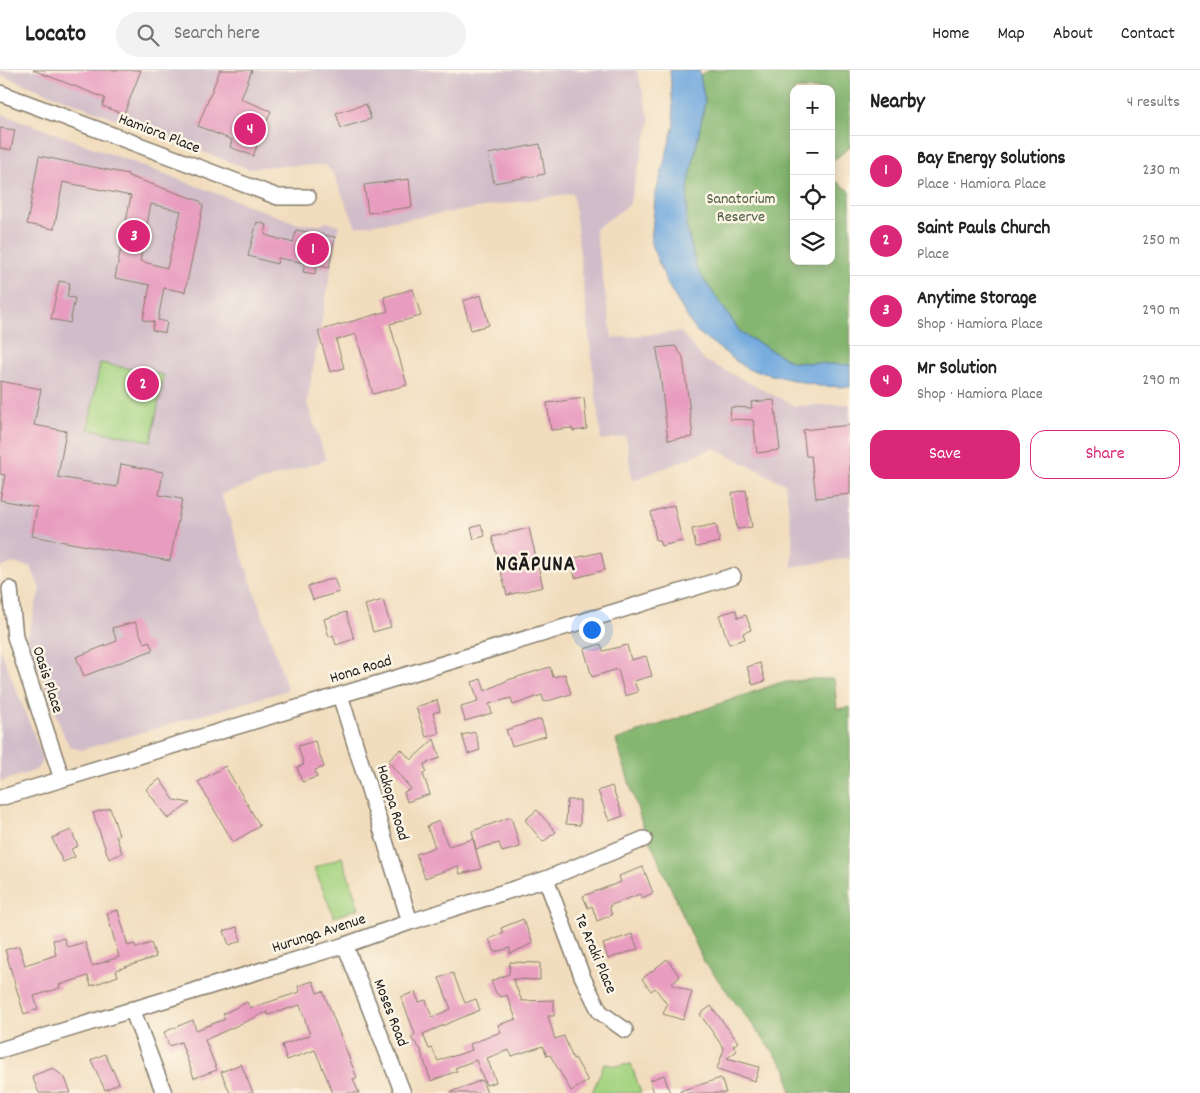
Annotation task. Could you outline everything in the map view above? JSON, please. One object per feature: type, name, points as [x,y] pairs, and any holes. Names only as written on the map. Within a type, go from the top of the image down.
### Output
[{"type":"street","name":"Hamiora Place","points":[[0,92],[278,197],[308,197]]},
{"type":"street","name":"Hona Road","points":[[0,798],[733,576]]},
{"type":"street","name":"Oasis Place","points":[[10,589],[15,637],[62,779]]},
{"type":"street","name":"Hakopa Road","points":[[340,695],[410,922]]},
{"type":"street","name":"Hurunga Avenue","points":[[0,1050],[345,945],[410,922],[546,879],[644,839]]},
{"type":"street","name":"Te Araki Place","points":[[546,879],[582,976],[600,1012],[625,1030]]},
{"type":"street","name":"Moses Road","points":[[345,945],[403,1093]]},
{"type":"street","points":[[132,1009],[164,1093]]},
{"type":"shaded area","points":[[0,70],[637,70],[650,121],[629,205],[595,229],[612,338],[681,332],[704,360],[795,406],[850,404],[850,558],[792,567],[792,535],[785,484],[714,448],[632,481],[626,436],[601,440],[573,193],[356,227],[334,175],[326,165],[269,166],[249,169],[0,75]]},
{"type":"shaded area","points":[[0,113],[299,224],[320,225],[326,222],[339,225],[307,402],[326,460],[221,494],[288,690],[81,750],[70,747],[65,738],[27,639],[40,589],[31,567],[13,563],[0,568]]},
{"type":"shaded area","points":[[0,649],[42,755],[42,762],[36,770],[0,782]]},
{"type":"green space","name":"Sanatorium Reserve","points":[[709,70],[850,70],[850,147],[835,159],[835,85],[790,85],[790,265],[835,265],[835,181],[850,191],[850,365],[792,362],[741,333],[697,270],[686,226],[688,188],[705,102],[700,75]]},
{"type":"green space","points":[[100,363],[164,375],[151,441],[88,429]]},
{"type":"green space","points":[[813,679],[834,679],[837,709],[850,707],[850,1093],[791,1093],[787,1070],[703,960],[642,823],[616,740],[779,683]]},
{"type":"green space","points":[[342,857],[359,908],[334,917],[314,868]]},
{"type":"green space","points":[[604,1064],[617,1066],[631,1064],[641,1093],[592,1093]]},
{"type":"water","points":[[670,70],[699,70],[705,102],[688,188],[686,226],[697,270],[741,333],[792,362],[850,365],[850,387],[819,386],[747,369],[695,330],[668,285],[651,244],[655,197],[674,125]]},
{"type":"building","points":[[33,70],[141,70],[124,114],[102,106],[105,98]]},
{"type":"building","points":[[220,70],[252,70],[241,99],[271,111],[253,156],[230,147],[232,140],[198,126]]},
{"type":"building","points":[[366,104],[371,119],[341,128],[336,113]]},
{"type":"building","points":[[0,128],[15,130],[11,150],[0,148]]},
{"type":"building","points":[[540,144],[545,174],[494,183],[488,154]]},
{"type":"building","points":[[39,156],[128,174],[128,176],[200,201],[203,206],[185,292],[164,288],[158,320],[167,322],[165,333],[152,330],[154,322],[143,320],[150,285],[115,278],[131,196],[63,182],[54,229],[27,224]],"holes":[[[151,204],[181,211],[167,268],[140,261]]]},
{"type":"building","points":[[409,179],[412,207],[368,213],[364,185]]},
{"type":"building","points":[[257,222],[267,225],[265,235],[293,243],[296,230],[335,237],[329,268],[317,265],[315,274],[303,272],[305,263],[278,258],[277,264],[248,256]]},
{"type":"building","points":[[59,281],[70,283],[67,297],[75,298],[70,323],[51,319]]},
{"type":"building","points":[[413,289],[421,316],[390,324],[407,385],[373,394],[356,334],[336,340],[344,368],[330,372],[318,331],[388,311],[384,297]]},
{"type":"building","points":[[481,295],[489,325],[471,330],[463,301]]},
{"type":"building","points":[[675,346],[683,357],[693,437],[668,440],[657,348]]},
{"type":"building","points":[[138,376],[150,379],[147,396],[135,393]]},
{"type":"building","points":[[0,381],[41,389],[34,425],[66,431],[58,477],[117,487],[121,464],[163,472],[159,495],[182,499],[170,561],[32,536],[37,507],[0,500],[5,475],[0,474]]},
{"type":"building","points":[[584,398],[587,429],[573,431],[572,428],[551,430],[547,403]]},
{"type":"building","points":[[774,400],[780,450],[757,453],[753,420],[730,419],[731,407],[752,408],[751,402]]},
{"type":"building","points":[[850,425],[850,494],[816,498],[811,456],[806,456],[803,430]]},
{"type":"building","points":[[746,490],[752,527],[737,529],[732,493]]},
{"type":"building","points":[[674,505],[682,541],[661,546],[659,540],[656,540],[651,512]]},
{"type":"building","points":[[716,524],[720,542],[696,547],[692,529]]},
{"type":"building","points":[[481,525],[485,536],[474,539],[471,528]]},
{"type":"building","points":[[529,528],[543,587],[507,595],[492,537]]},
{"type":"building","points":[[601,552],[605,570],[575,578],[571,559]]},
{"type":"building","points":[[334,578],[339,592],[313,600],[308,586]]},
{"type":"building","points":[[383,600],[391,627],[373,632],[365,605]]},
{"type":"building","points":[[736,610],[738,618],[746,615],[751,630],[743,633],[745,639],[729,644],[719,615]]},
{"type":"building","points":[[346,612],[354,639],[336,645],[333,635],[329,637],[324,619]]},
{"type":"building","points":[[135,622],[144,643],[149,641],[153,650],[84,676],[76,657],[117,641],[112,628]]},
{"type":"building","points":[[601,644],[603,651],[627,645],[631,660],[646,656],[652,676],[634,681],[638,692],[625,696],[618,669],[592,677],[584,649]]},
{"type":"building","points":[[760,663],[765,681],[753,685],[747,667]]},
{"type":"building","points":[[550,667],[553,677],[565,674],[571,694],[544,702],[542,695],[513,705],[511,698],[489,704],[492,713],[465,721],[461,707],[478,702],[472,682],[481,679],[485,691],[508,680]]},
{"type":"building","points":[[437,700],[440,711],[433,713],[439,733],[426,737],[416,707]]},
{"type":"building","points":[[541,719],[546,736],[512,746],[506,730]]},
{"type":"building","points":[[475,732],[480,750],[468,754],[462,735]]},
{"type":"building","points":[[434,739],[440,758],[424,764],[426,772],[423,774],[430,794],[407,802],[404,792],[411,789],[388,761],[401,749],[411,760]]},
{"type":"building","points":[[315,741],[324,767],[315,770],[317,777],[302,782],[297,767],[304,765],[298,746]]},
{"type":"building","points":[[225,766],[260,826],[233,842],[198,782]]},
{"type":"building","points":[[160,779],[174,800],[190,803],[168,819],[146,789]]},
{"type":"building","points":[[612,786],[623,816],[609,821],[598,791]]},
{"type":"building","points":[[567,800],[580,800],[580,825],[566,824]]},
{"type":"building","points":[[110,808],[119,835],[116,836],[122,853],[109,859],[93,813]]},
{"type":"building","points":[[537,810],[556,832],[543,842],[525,820]]},
{"type":"building","points":[[511,817],[520,847],[502,852],[499,843],[476,849],[472,831]]},
{"type":"building","points":[[439,821],[448,846],[473,839],[481,869],[460,874],[458,866],[425,878],[416,854],[435,847],[427,826]]},
{"type":"building","points":[[71,830],[78,846],[71,849],[75,857],[63,862],[52,838]]},
{"type":"building","points":[[643,867],[653,893],[642,898],[640,894],[609,906],[612,915],[597,921],[592,906],[588,908],[583,896],[621,882],[619,876]]},
{"type":"building","points":[[118,910],[128,946],[135,944],[136,948],[151,943],[156,957],[116,970],[118,976],[91,986],[88,976],[59,985],[60,988],[34,996],[38,1009],[24,1014],[5,950],[19,946],[25,965],[56,955],[53,940],[64,938],[67,947],[85,942],[92,966],[119,957],[107,913]]},
{"type":"building","points":[[523,919],[533,943],[510,954],[510,948],[495,952],[489,939],[503,933],[501,928]]},
{"type":"building","points":[[237,927],[241,941],[229,945],[224,931]]},
{"type":"building","points":[[632,934],[638,949],[608,959],[603,944]]},
{"type":"building","points":[[667,959],[680,977],[671,984],[692,992],[683,1020],[663,1014],[667,1004],[655,988],[651,991],[642,979]]},
{"type":"building","points":[[510,962],[540,963],[540,980],[513,979],[522,1001],[554,1000],[554,1016],[548,1016],[555,1039],[564,1036],[573,1059],[575,1058],[588,1081],[571,1091],[550,1055],[547,1056],[543,1046],[512,1056],[509,1050],[487,1058],[496,1082],[486,1085],[476,1060],[455,1068],[457,1071],[431,1081],[422,1051],[411,1038],[415,1034],[401,997],[415,992],[419,1002],[426,1000],[432,1017],[451,1009],[439,978],[453,973],[465,1003],[476,999],[480,1010],[423,1034],[429,1049],[432,1048],[438,1061],[451,1057],[472,1050],[470,1044],[501,1032],[498,1025],[516,1019],[507,995],[501,997],[496,993],[491,981],[509,974]]},
{"type":"building","points":[[313,981],[317,993],[323,991],[357,1078],[353,1079],[359,1093],[333,1093],[315,1050],[287,1060],[282,1045],[310,1035],[300,1005],[268,1015],[267,1012],[205,1040],[217,1070],[194,1078],[181,1042],[169,1046],[164,1032],[193,1020],[196,1030],[225,1019],[223,1014],[247,1002],[250,1008],[300,992],[298,986]]},
{"type":"building","points":[[711,1006],[738,1042],[733,1046],[737,1051],[727,1058],[759,1067],[755,1081],[717,1069],[724,1049],[700,1014]]},
{"type":"building","points":[[105,1054],[119,1083],[105,1090],[91,1060]]},
{"type":"building","points":[[241,1064],[253,1093],[230,1093],[221,1072]]},
{"type":"building","points":[[53,1068],[65,1078],[71,1093],[39,1093],[32,1076]]},
{"type":"building","points":[[664,1075],[670,1093],[654,1093],[650,1080]]},
{"type":"building","points":[[721,1078],[726,1093],[681,1093],[680,1091]]},
{"type":"building","points":[[482,1080],[487,1093],[451,1093],[451,1092]]},
{"type":"place","name":"Mr Solution","points":[[250,129]]},
{"type":"place","name":"Anytime Storage","points":[[134,236]]},
{"type":"place","name":"Bay Energy Solutions","points":[[313,249]]},
{"type":"place","name":"Saint Pauls Church","points":[[143,384]]},
{"type":"district","name":"NGĀPUNA","points":[[536,566]]}]
